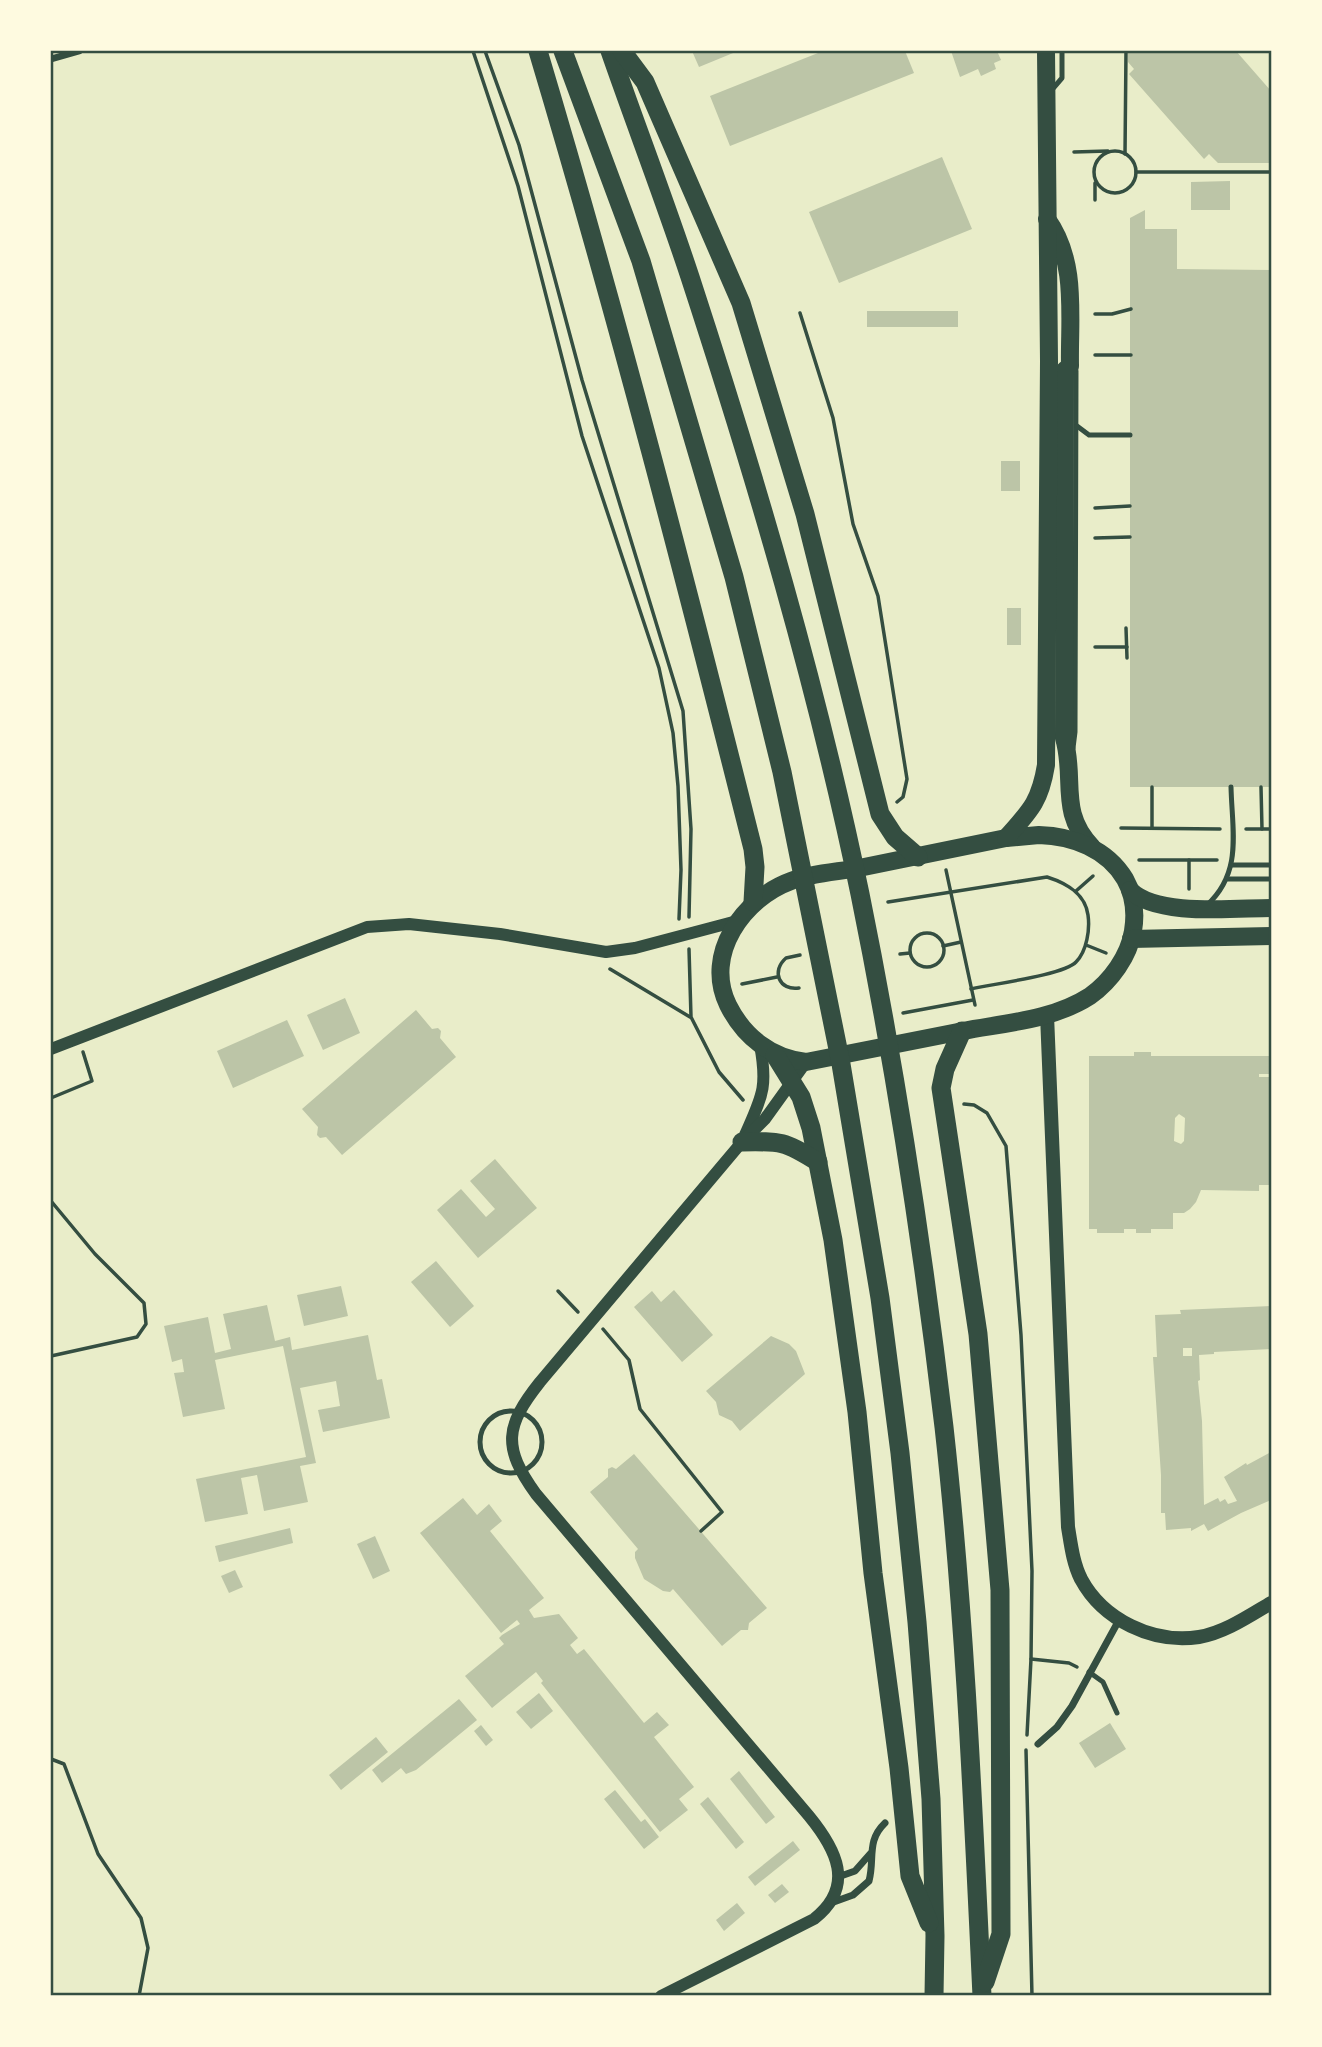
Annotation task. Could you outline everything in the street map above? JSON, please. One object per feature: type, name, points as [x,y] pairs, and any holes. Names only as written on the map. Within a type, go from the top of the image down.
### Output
[{"type":"highway","points":[[538,51],[686,581],[753,849],[753,902]]},
{"type":"highway","points":[[563,51],[641,261],[734,577],[782,772],[858,1159],[884,1324],[917,1622],[931,1799],[934,1996]]},
{"type":"highway","points":[[610,51],[698,302],[773,549],[830,761],[860,895],[907,1150],[944,1433],[960,1609],[982,1995]]},
{"type":"highway","points":[[621,51],[645,82],[741,303],[805,514],[880,814],[895,837],[918,857]]},
{"type":"highway","points":[[962,1031],[945,1069],[943,1107],[978,1334],[1000,1590],[1001,1934],[982,1995]]},
{"type":"highway","points":[[767,1050],[801,1097],[811,1128],[833,1240],[857,1412],[909,1876],[935,1936]]},
{"type":"highway","points":[[742,1142],[769,1141],[790,1144],[818,1162]]},
{"type":"main road","points":[[1046,51],[1048,281],[1060,768],[1072,817],[1080,833],[1116,868],[1130,890],[1142,900],[1157,905],[1204,908],[1271,908]]},
{"type":"main road","points":[[1006,838],[1036,803],[1042,788],[1060,768],[1065,738],[1065,370],[1070,366],[1069,281],[1062,247],[1047,219]]},
{"type":"main road","points":[[1092,847],[1052,835],[1006,838],[791,881],[753,902],[737,921],[725,945],[722,971],[726,1001],[737,1021],[767,1050],[806,1062],[1047,1015],[1089,996],[1109,979],[1123,960],[1131,939],[1134,915],[1130,890]]},
{"type":"main road","points":[[1131,939],[1271,936]]},
{"type":"main road","points":[[1047,1015],[1068,1527],[1072,1554],[1082,1579],[1096,1600],[1119,1620],[1144,1632],[1171,1638],[1200,1637],[1220,1631],[1271,1603]]},
{"type":"street","points":[[51,59],[79,51]]},
{"type":"street","points":[[51,1049],[367,927],[409,924],[500,934],[606,952],[635,948],[737,921]]},
{"type":"street","points":[[742,1142],[763,1092],[767,1050]]},
{"type":"street","points":[[661,1996],[804,1926],[822,1912],[828,1904],[838,1877],[834,1850],[824,1834],[674,1659],[520,1471],[512,1443],[513,1427],[519,1412],[540,1382],[742,1142],[765,1119],[806,1062]]},
{"type":"street","points":[[1038,1744],[1072,1706],[1119,1620]]},
{"type":"street","points":[[828,1904],[853,1895],[869,1881],[870,1853],[874,1837],[885,1823]]},
{"type":"street","points":[[838,1877],[855,1871],[870,1853]]},
{"type":"lane","points":[[1046,97],[1062,78],[1062,51]]},
{"type":"lane","points":[[1048,281],[1069,281]]},
{"type":"lane","points":[[1060,768],[1075,732],[1076,371],[1070,366]]},
{"type":"lane","points":[[1076,425],[1089,435],[1130,435]]},
{"type":"lane","points":[[1076,446],[1089,435]]},
{"type":"lane","points":[[1204,908],[1219,894],[1232,865],[1231,787]]},
{"type":"lane","points":[[1232,865],[1271,865]]},
{"type":"lane","points":[[1228,879],[1271,879]]},
{"type":"lane","points":[[519,1412],[536,1423],[542,1441],[541,1451],[529,1467],[520,1471],[499,1471],[490,1465],[480,1447],[483,1427],[499,1413],[519,1412]]},
{"type":"lane","points":[[1089,1672],[1103,1682],[1117,1713]]},
{"type":"path","points":[[473,51],[518,186],[582,436],[659,668],[673,733],[678,786],[681,870],[678,921],[688,924],[691,829],[683,711],[582,380],[519,145],[485,51]]},
{"type":"path","points":[[1125,154],[1126,51]]},
{"type":"path","points":[[1095,200],[1094,171],[1097,161],[1104,154],[1113,151]]},
{"type":"path","points":[[1074,152],[1113,151],[1125,154],[1133,162],[1136,172],[1131,185],[1119,193],[1105,191],[1095,181]]},
{"type":"path","points":[[1136,172],[1271,172]]},
{"type":"path","points":[[1095,314],[1112,314],[1131,309]]},
{"type":"path","points":[[800,313],[833,418],[853,524],[878,596],[906,779],[903,797],[891,808]]},
{"type":"path","points":[[1095,355],[1131,355]]},
{"type":"path","points":[[1095,508],[1130,506]]},
{"type":"path","points":[[1095,538],[1130,537]]},
{"type":"path","points":[[1126,628],[1126,658]]},
{"type":"path","points":[[1095,648],[1127,647]]},
{"type":"path","points":[[1152,787],[1152,828]]},
{"type":"path","points":[[1261,787],[1262,829]]},
{"type":"path","points":[[1121,828],[1223,829]]},
{"type":"path","points":[[1244,829],[1271,829]]},
{"type":"path","points":[[1139,860],[1223,860]]},
{"type":"path","points":[[1189,860],[1189,891]]},
{"type":"path","points":[[909,1012],[974,1003],[946,870]]},
{"type":"path","points":[[1076,891],[1093,876]]},
{"type":"path","points":[[888,902],[1046,877],[1061,881],[1076,891],[1084,902],[1088,915],[1086,945],[1076,962],[1062,970],[971,989]]},
{"type":"path","points":[[923,933],[938,937],[943,946],[939,961],[930,966],[915,962],[910,953],[912,942],[923,933]]},
{"type":"path","points":[[683,945],[689,942]]},
{"type":"path","points":[[943,946],[961,943]]},
{"type":"path","points":[[1086,945],[1107,954]]},
{"type":"path","points":[[900,954],[910,953]]},
{"type":"path","points":[[799,988],[788,988],[778,977],[778,970],[786,958],[807,954]]},
{"type":"path","points":[[613,963],[602,964],[691,1017]]},
{"type":"path","points":[[741,984],[778,977]]},
{"type":"path","points":[[51,1098],[92,1082],[82,1049],[72,1053]]},
{"type":"path","points":[[960,1104],[974,1105],[987,1112],[1006,1146],[1023,1377],[1032,1570],[1026,1747],[1032,1996]]},
{"type":"path","points":[[51,1201],[95,1254],[144,1303],[146,1324],[137,1337],[51,1356]]},
{"type":"path","points":[[558,1291],[580,1317]]},
{"type":"path","points":[[601,1328],[629,1360],[640,1409],[722,1512],[701,1531]]},
{"type":"path","points":[[1031,1659],[1069,1663],[1089,1672]]},
{"type":"path","points":[[51,1759],[64,1765],[98,1854],[141,1918],[148,1948],[139,1996]]},
{"type":"building","points":[[692,51],[738,51],[699,67]]},
{"type":"building","points":[[823,51],[905,51],[914,73],[730,146],[710,96]]},
{"type":"building","points":[[951,51],[997,51],[1001,60],[994,63],[996,69],[981,76],[978,69],[960,77]]},
{"type":"building","points":[[1128,51],[1236,51],[1271,91],[1271,163],[1218,163],[1209,154],[1204,159],[1129,74],[1134,69],[1128,62]]},
{"type":"building","points":[[942,157],[972,229],[839,283],[809,212]]},
{"type":"building","points":[[1230,181],[1230,210],[1191,210],[1191,182]]},
{"type":"building","points":[[1145,210],[1145,229],[1177,229],[1177,269],[1271,270],[1271,787],[1130,787],[1130,218]]},
{"type":"building","points":[[867,311],[958,311],[958,327],[867,327]]},
{"type":"building","points":[[1001,461],[1020,461],[1020,491],[1001,491]]},
{"type":"building","points":[[1007,608],[1021,608],[1021,645],[1007,645]]},
{"type":"building","points":[[345,998],[360,1033],[323,1050],[307,1015]]},
{"type":"building","points":[[416,1010],[432,1029],[438,1028],[441,1031],[440,1038],[456,1057],[342,1155],[326,1137],[320,1138],[317,1135],[318,1127],[302,1109]]},
{"type":"building","points":[[287,1020],[304,1056],[233,1088],[217,1051]]},
{"type":"building","points":[[1134,1052],[1151,1052],[1151,1056],[1271,1056],[1271,1074],[1259,1074],[1259,1077],[1271,1077],[1271,1185],[1259,1185],[1259,1191],[1201,1190],[1190,1209],[1184,1213],[1173,1213],[1173,1229],[1151,1229],[1151,1233],[1136,1233],[1136,1229],[1124,1229],[1124,1233],[1097,1233],[1097,1229],[1089,1229],[1089,1056],[1134,1056]],"holes":[[[1179,1114],[1185,1118],[1184,1141],[1181,1144],[1174,1141],[1175,1118]]]},
{"type":"building","points":[[495,1159],[537,1208],[478,1258],[437,1210],[461,1189],[486,1217],[495,1209],[470,1181]]},
{"type":"building","points":[[436,1261],[474,1306],[450,1327],[411,1282]]},
{"type":"building","points":[[341,1286],[348,1316],[304,1326],[297,1295]]},
{"type":"building","points":[[674,1290],[713,1335],[682,1362],[634,1307],[652,1291],[661,1302]]},
{"type":"building","points":[[267,1305],[275,1341],[290,1337],[292,1350],[368,1335],[377,1380],[382,1379],[390,1418],[323,1432],[318,1410],[340,1406],[336,1381],[300,1388],[316,1463],[300,1466],[308,1502],[264,1511],[257,1475],[241,1478],[248,1514],[205,1522],[196,1479],[306,1457],[283,1346],[215,1360],[225,1409],[183,1417],[174,1373],[184,1372],[182,1359],[172,1362],[164,1326],[208,1317],[215,1353],[231,1349],[223,1314]]},
{"type":"building","points":[[1271,1306],[1271,1349],[1199,1355],[1204,1505],[1218,1498],[1220,1502],[1225,1499],[1228,1504],[1237,1501],[1224,1477],[1271,1452],[1271,1500],[1208,1531],[1204,1524],[1191,1531],[1191,1528],[1166,1530],[1165,1513],[1161,1513],[1153,1357],[1157,1357],[1155,1315],[1181,1314],[1180,1310]],"holes":[[[1183,1348],[1192,1348],[1192,1356],[1183,1356]]]},
{"type":"building","points":[[771,1336],[789,1344],[796,1351],[805,1374],[740,1431],[732,1421],[719,1415],[716,1402],[706,1391]]},
{"type":"building","points":[[634,1454],[767,1608],[749,1623],[748,1630],[741,1630],[722,1646],[673,1589],[670,1592],[663,1591],[644,1579],[635,1558],[638,1549],[590,1492],[608,1477],[608,1469],[616,1469]]},
{"type":"building","points":[[463,1498],[477,1515],[489,1504],[502,1521],[490,1531],[544,1598],[529,1610],[534,1618],[559,1614],[578,1638],[570,1645],[577,1654],[584,1649],[644,1723],[657,1712],[669,1725],[654,1737],[694,1787],[679,1799],[688,1810],[660,1832],[541,1683],[543,1681],[536,1672],[492,1708],[465,1676],[504,1644],[499,1638],[502,1635],[520,1624],[517,1620],[501,1633],[420,1533]]},
{"type":"building","points":[[290,1528],[293,1543],[219,1562],[215,1546]]},
{"type":"building","points":[[375,1536],[390,1571],[373,1579],[357,1544]]},
{"type":"building","points":[[235,1570],[243,1587],[229,1593],[221,1576]]},
{"type":"building","points":[[539,1693],[553,1711],[531,1729],[516,1712]]},
{"type":"building","points":[[459,1699],[477,1720],[416,1770],[406,1774],[401,1768],[382,1783],[372,1770]]},
{"type":"building","points":[[1110,1723],[1126,1749],[1095,1768],[1079,1743]]},
{"type":"building","points":[[481,1725],[493,1740],[486,1746],[474,1731]]},
{"type":"building","points":[[376,1737],[388,1752],[341,1790],[329,1775]]},
{"type":"building","points":[[739,1771],[775,1817],[766,1824],[730,1779]]},
{"type":"building","points":[[615,1790],[641,1822],[645,1819],[659,1837],[644,1849],[604,1799]]},
{"type":"building","points":[[708,1797],[744,1842],[736,1849],[700,1804]]},
{"type":"building","points":[[793,1841],[800,1850],[755,1886],[748,1877]]},
{"type":"building","points":[[782,1884],[789,1892],[775,1903],[768,1895]]},
{"type":"building","points":[[737,1903],[745,1913],[724,1931],[716,1920]]}]
